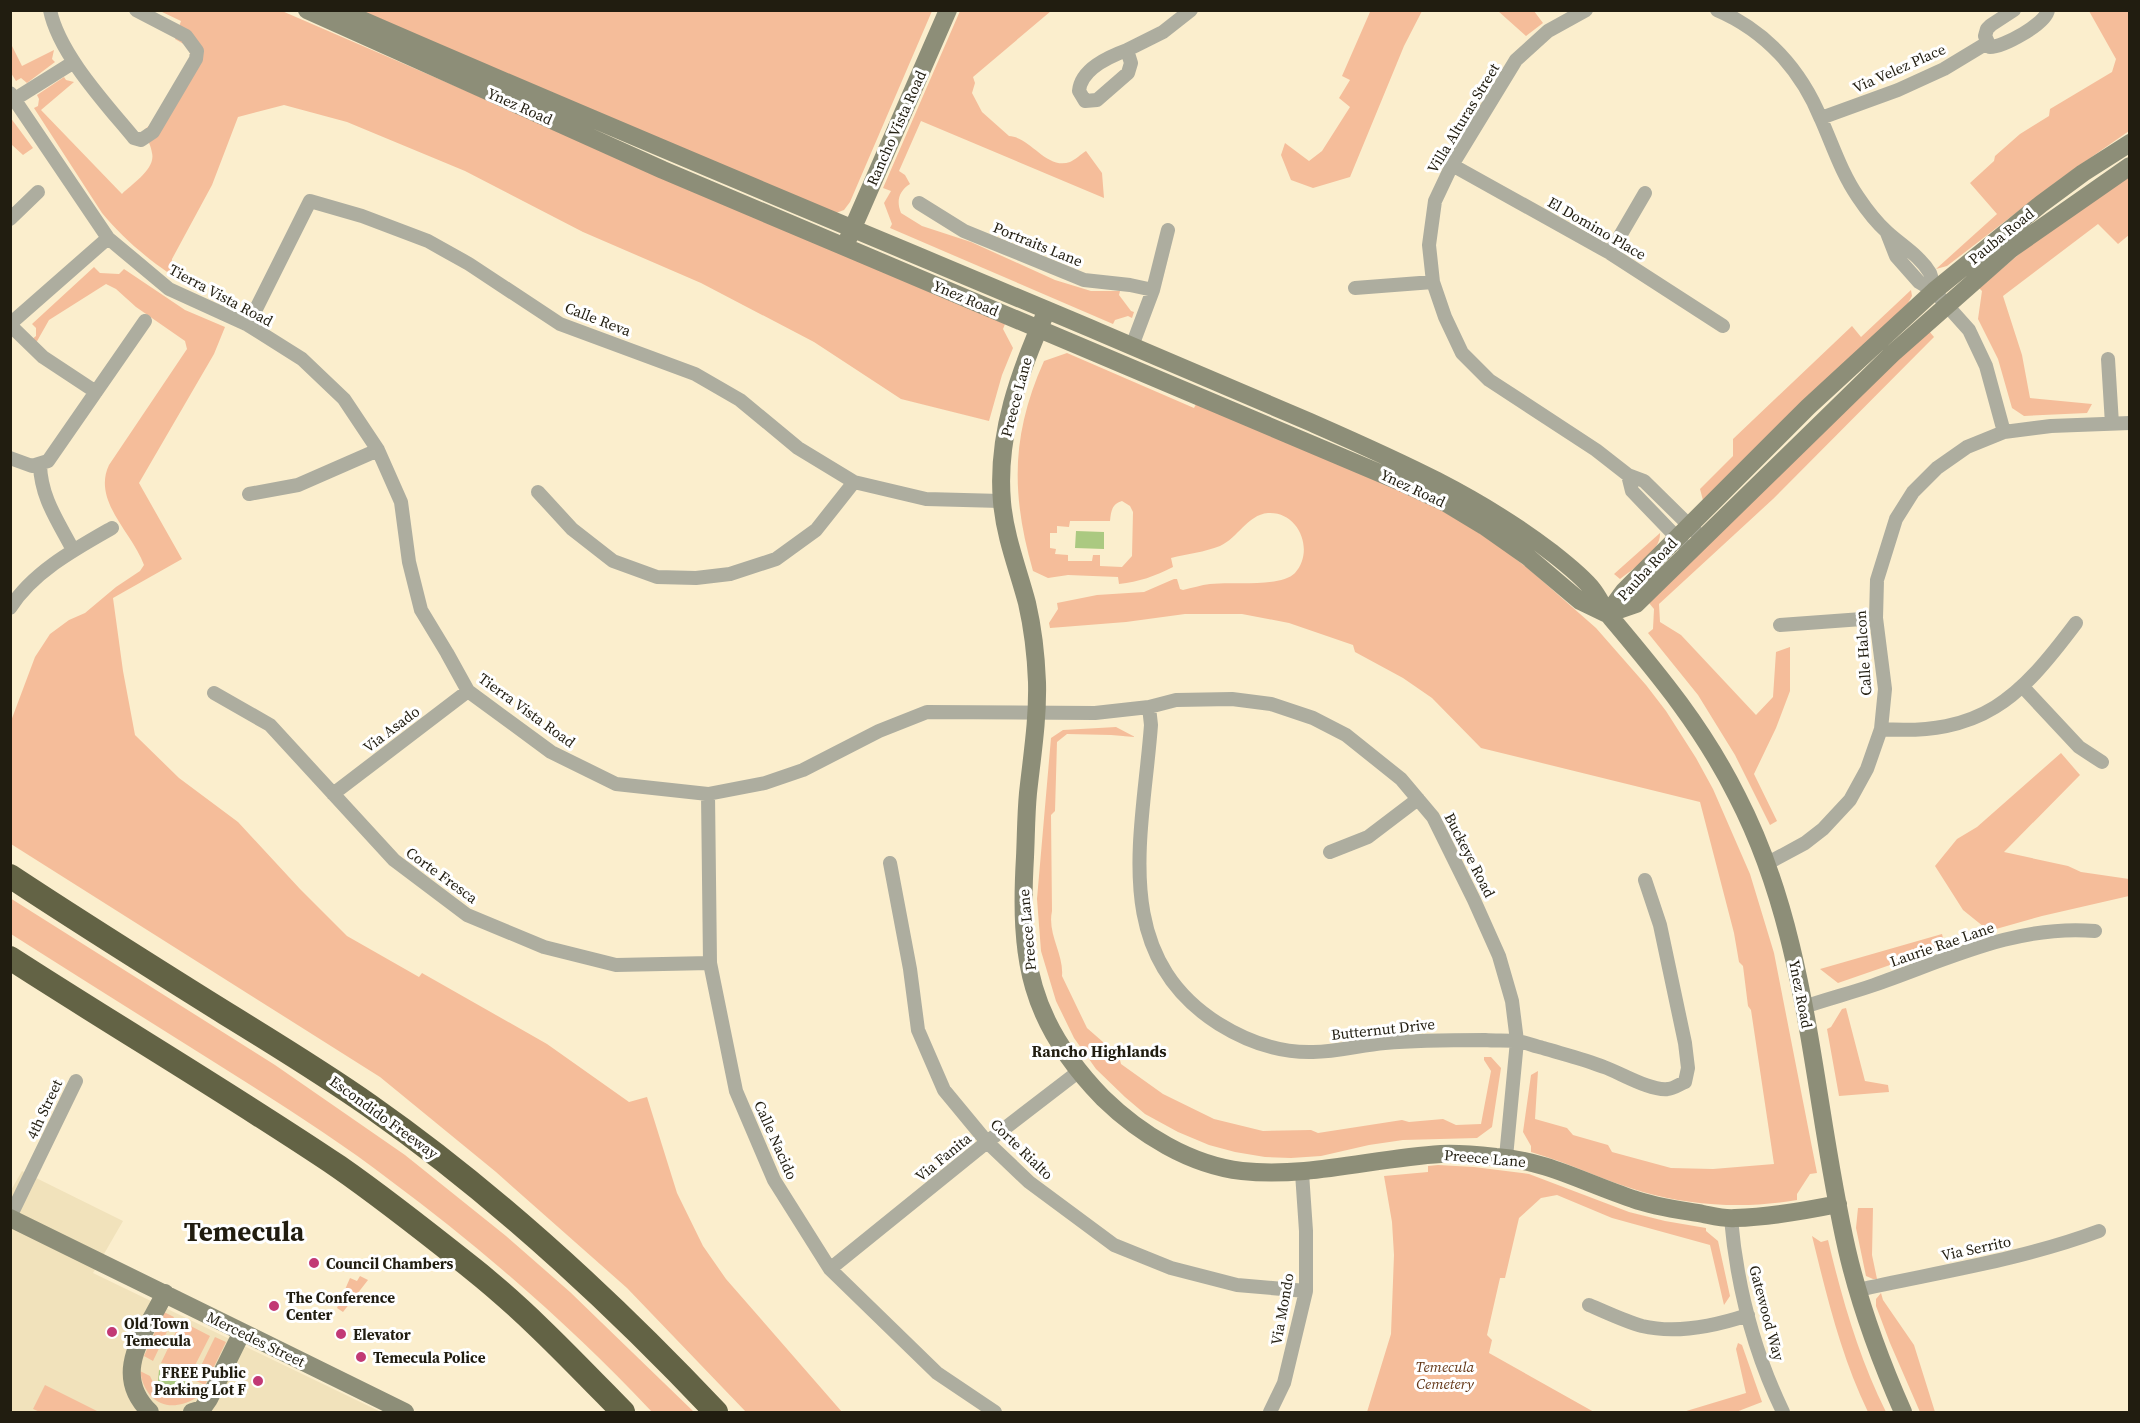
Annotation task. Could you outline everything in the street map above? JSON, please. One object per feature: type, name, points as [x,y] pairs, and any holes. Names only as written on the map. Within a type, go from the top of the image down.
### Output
[{"type":"highway","name":"Escondido Freeway","points":[[10,876],[311,1066],[443,1160],[544,1243],[600,1294],[716,1413]]},
{"type":"highway","points":[[10,958],[276,1126],[402,1213],[484,1278],[545,1334],[623,1413]]},
{"type":"main road","name":"Ynez Road","points":[[307,10],[663,170],[1047,310],[1399,461],[1463,494],[1514,525],[1592,588],[1607,614],[1664,680],[1717,758],[1738,797],[1768,863],[1789,933],[1848,1254],[1886,1375],[1903,1413]]},
{"type":"main road","name":"Ynez Road","points":[[339,10],[848,238],[1039,329],[1446,503],[1484,525],[1528,557],[1580,601],[1607,614]]},
{"type":"main road","name":"Rancho Vista Road","points":[[848,238],[948,10]]},
{"type":"main road","name":"Pauba Road","points":[[1607,614],[1624,591],[1808,407],[1934,291],[2041,204],[2083,173],[2130,143]]},
{"type":"main road","name":"Pauba Road","points":[[1607,614],[1636,604],[1892,354],[2011,249],[2130,166]]},
{"type":"main road","name":"Preece Lane","points":[[1047,310],[1031,344],[1012,399],[1003,449],[1002,501],[1013,559],[1027,603],[1036,654],[1038,712],[1028,798],[1022,906],[1027,963],[1042,1011],[1078,1072],[1120,1114],[1165,1146],[1200,1160],[1239,1170],[1302,1173],[1444,1153],[1506,1157],[1540,1164],[1634,1200],[1731,1219],[1838,1204]]},
{"type":"main road","name":"Mercedes Street","points":[[10,1218],[165,1293],[397,1411]]},
{"type":"main road","points":[[150,1413],[135,1394],[131,1382],[131,1369],[133,1356],[165,1293]]},
{"type":"main road","points":[[192,1413],[202,1409],[209,1399],[242,1332]]},
{"type":"street","points":[[50,10],[74,62],[134,138],[141,140],[153,132],[196,59],[197,51],[186,36],[136,10]]},
{"type":"street","points":[[1127,50],[1162,32],[1191,10]]},
{"type":"street","name":"Villa Alturas Street","points":[[1586,10],[1548,31],[1516,60],[1452,165],[1435,201],[1429,245],[1433,282],[1445,317],[1462,353],[1489,380],[1596,450],[1628,476],[1644,481],[1696,545]]},
{"type":"street","points":[[1717,10],[1745,23],[1763,36],[1802,81],[1821,118],[1841,170],[1859,199],[1886,232],[1906,246],[1930,273],[1934,291],[1968,330],[1986,366],[2004,432]]},
{"type":"street","name":"Via Velez Place","points":[[2014,10],[1987,29],[1985,36],[1990,47],[2002,45],[2042,21],[2048,10]]},
{"type":"street","name":"Via Velez Place","points":[[1821,118],[1898,90],[1944,69],[1987,43]]},
{"type":"street","points":[[13,96],[74,62]]},
{"type":"street","name":"Tierra Vista Road","points":[[13,96],[108,238],[169,289],[248,325],[302,359],[344,399],[378,450],[400,502],[409,562],[421,610],[468,691],[551,752],[616,784],[708,794],[765,783],[803,770],[879,732],[927,712],[1038,712]]},
{"type":"street","name":"El Domino Place","points":[[1452,165],[1610,253],[1723,326]]},
{"type":"street","points":[[11,217],[38,192]]},
{"type":"street","points":[[1610,253],[1645,193]]},
{"type":"street","name":"Calle Reva","points":[[248,325],[310,201],[362,216],[428,241],[469,264],[560,324],[695,374],[740,400],[798,448],[854,482],[926,499],[1002,501]]},
{"type":"street","name":"Portraits Lane","points":[[919,203],[964,231],[1084,280],[1153,290]]},
{"type":"street","points":[[1132,346],[1153,290],[1167,230]]},
{"type":"street","points":[[96,392],[43,357],[10,325],[108,238]]},
{"type":"street","points":[[1355,288],[1433,282]]},
{"type":"street","points":[[10,458],[32,466],[48,461],[145,321]]},
{"type":"street","points":[[2108,359],[2112,424]]},
{"type":"street","name":"Calle Halcon","points":[[1768,863],[1805,843],[1823,829],[1850,800],[1867,769],[1881,729],[1885,689],[1876,618],[1877,580],[1896,519],[1913,492],[1937,468],[1967,447],[2004,432],[2051,426],[2130,423]]},
{"type":"street","points":[[249,494],[298,485],[378,450]]},
{"type":"street","points":[[40,465],[45,498],[73,550]]},
{"type":"street","points":[[538,492],[572,529],[614,561],[657,577],[696,579],[730,574],[776,559],[816,530],[854,482]]},
{"type":"street","points":[[10,608],[38,577],[73,550],[112,528]]},
{"type":"street","points":[[1780,626],[1876,618]]},
{"type":"street","points":[[1881,729],[1901,731],[1933,729],[1989,712],[2023,687],[2054,652],[2076,622]]},
{"type":"street","points":[[2023,687],[2079,747],[2102,762]]},
{"type":"street","name":"Via Asado","points":[[333,794],[468,691]]},
{"type":"street","name":"Corte Fresca","points":[[214,693],[270,725],[394,860],[467,915],[544,947],[616,965],[710,963]]},
{"type":"street","name":"Buckeye Road","points":[[1038,712],[1095,713],[1201,698],[1271,704],[1313,718],[1346,735],[1401,779],[1433,817],[1443,835],[1499,956],[1512,1001],[1517,1041],[1506,1157]]},
{"type":"street","name":"Butternut Drive","points":[[1149,707],[1150,725],[1139,887],[1142,915],[1161,965],[1193,1004],[1240,1037],[1279,1050],[1311,1052],[1336,1051],[1383,1043],[1449,1040],[1517,1041],[1604,1066],[1651,1086],[1668,1089],[1685,1082],[1688,1068],[1685,1043],[1660,925],[1644,880]]},
{"type":"street","name":"Calle Nacido","points":[[708,794],[710,963],[736,1091],[774,1180],[830,1269],[937,1373],[995,1413]]},
{"type":"street","points":[[1330,852],[1368,837],[1418,799]]},
{"type":"street","name":"Corte Rialto","points":[[890,863],[910,969],[918,1030],[944,1090],[987,1142],[1029,1182],[1114,1245],[1171,1268],[1237,1285],[1306,1291]]},
{"type":"street","name":"Laurie Rae Lane","points":[[1804,1007],[2021,934],[2056,929],[2095,931]]},
{"type":"street","name":"Via Fanita","points":[[830,1269],[1078,1072]]},
{"type":"street","name":"4th Street","points":[[10,1218],[76,1081]]},
{"type":"street","name":"Via Mondo","points":[[1270,1413],[1284,1383],[1306,1291],[1306,1231],[1302,1173]]},
{"type":"street","name":"Gatewood Way","points":[[1731,1219],[1736,1260],[1748,1315],[1762,1362],[1783,1413]]},
{"type":"street","name":"Via Serrito","points":[[1858,1290],[1995,1263],[2061,1245],[2099,1231]]},
{"type":"street","points":[[1589,1305],[1642,1326],[1668,1328],[1700,1327],[1748,1315]]},
{"type":"shaded area","points":[[1076,531],[1104,532],[1104,549],[1075,548]]},
{"type":"shaded area","name":"Old Town Temecula","points":[[22,1171],[123,1221],[93,1273],[381,1412],[11,1412],[10,1192]]},
{"type":"shaded area","points":[[159,1370],[167,1373],[175,1372],[179,1379],[186,1382],[182,1388],[172,1392],[162,1389],[158,1381]]},
{"type":"green space","points":[[160,11],[282,11],[1005,324],[1003,329],[1013,348],[1002,375],[989,421],[901,399],[814,342],[701,283],[583,232],[465,171],[347,122],[284,105],[238,117],[212,185],[172,259],[170,274],[134,246],[102,213],[34,108],[38,106],[37,95],[64,77],[74,82],[41,110],[122,194],[142,176],[150,165],[152,153],[144,130],[150,125],[191,56],[187,46],[175,39],[181,21]]},
{"type":"green space","points":[[351,11],[932,11],[850,202],[844,210],[836,213]]},
{"type":"green space","points":[[960,11],[1051,11],[973,77],[975,83],[972,93],[982,112],[1009,136],[1024,142],[1046,158],[1061,163],[1070,162],[1086,151],[1102,173],[1104,198],[921,121],[899,171],[905,175],[910,184],[903,190],[900,197],[901,213],[922,226],[971,242],[1055,280],[1091,291],[1120,291],[1119,295],[1134,312],[1132,318],[1128,316],[1115,320],[1113,324],[890,228],[892,224],[884,203],[891,191],[883,188]]},
{"type":"green space","points":[[1368,11],[1422,11],[1404,46],[1350,177],[1313,188],[1291,180],[1281,155],[1285,143],[1309,161],[1322,151],[1350,107],[1339,98],[1350,80],[1342,76],[1370,12]]},
{"type":"green space","points":[[1498,11],[1534,11],[1543,23],[1526,36]]},
{"type":"green space","points":[[2089,11],[2129,11],[2129,131],[2060,179],[1947,266],[1936,269],[1997,214],[1970,183],[2020,134],[2049,116],[2050,109],[2112,72],[2116,59]]},
{"type":"green space","points":[[10,42],[22,66],[54,50],[52,59],[55,62],[27,83],[21,78],[16,81],[11,73]]},
{"type":"green space","points":[[10,117],[33,148],[23,155],[11,144]]},
{"type":"green space","points":[[2129,176],[2129,235],[2118,244],[2098,224],[2003,296],[2022,355],[2030,398],[2092,404],[2087,413],[2024,416],[2012,408],[1998,359],[1978,319],[1982,291],[1979,288],[2024,250]]},
{"type":"green space","points":[[94,267],[100,273],[119,274],[124,269],[185,310],[225,327],[214,354],[139,483],[182,559],[113,598],[135,735],[179,778],[238,822],[347,936],[419,977],[422,973],[547,1044],[629,1102],[647,1097],[677,1193],[703,1246],[726,1279],[842,1412],[746,1412],[627,1288],[496,1172],[380,1077],[11,844],[11,721],[35,657],[50,634],[69,620],[85,613],[116,587],[140,571],[144,565],[109,504],[105,478],[109,465],[187,349],[185,341],[106,284],[49,320],[36,343],[31,340],[36,336],[36,328],[32,324]]},
{"type":"green space","points":[[1911,290],[1912,296],[1908,303],[1704,504],[1700,489],[1733,456],[1733,439],[1852,326],[1861,337]]},
{"type":"green space","points":[[1929,331],[1934,337],[1773,499],[1659,604],[1660,622],[1681,635],[1756,715],[1773,697],[1776,652],[1790,647],[1790,691],[1776,728],[1754,774],[1777,821],[1770,825],[1735,755],[1698,695],[1648,633],[1653,629],[1654,609],[1649,603]]},
{"type":"green space","points":[[1067,353],[1194,408],[1197,402],[1430,504],[1503,549],[1596,628],[1666,711],[1696,758],[1713,789],[1750,874],[1774,953],[1817,1173],[1810,1174],[1797,1194],[1797,1200],[1759,1205],[1720,1205],[1662,1197],[1629,1188],[1531,1152],[1531,1146],[1523,1132],[1531,1075],[1538,1071],[1535,1119],[1567,1128],[1573,1135],[1608,1145],[1612,1152],[1671,1168],[1713,1169],[1774,1164],[1743,966],[1739,962],[1734,933],[1700,802],[1481,748],[1432,698],[1403,678],[1355,652],[1353,645],[1289,623],[1242,614],[1185,614],[1126,622],[1050,628],[1049,623],[1058,609],[1057,603],[1097,595],[1144,592],[1174,579],[1177,579],[1180,589],[1183,590],[1210,584],[1278,581],[1295,573],[1304,554],[1301,534],[1295,525],[1288,518],[1279,514],[1268,513],[1248,522],[1220,546],[1171,558],[1173,567],[1140,580],[1119,584],[1118,577],[1068,575],[1048,578],[1033,571],[1021,516],[1018,465],[1025,414],[1044,361]],"holes":[[[1122,501],[1130,506],[1133,512],[1132,556],[1122,567],[1100,566],[1100,555],[1093,555],[1092,561],[1068,561],[1068,555],[1055,554],[1056,549],[1050,548],[1050,533],[1057,533],[1057,526],[1069,527],[1070,521],[1110,521],[1116,504]]]},
{"type":"green space","points":[[1660,533],[1656,547],[1646,559],[1620,579],[1614,574]]},
{"type":"green space","points":[[1116,727],[1135,737],[1067,734],[1057,742],[1055,811],[1051,815],[1051,919],[1053,936],[1061,960],[1062,976],[1087,1028],[1119,1056],[1121,1064],[1163,1094],[1214,1119],[1263,1131],[1311,1130],[1318,1133],[1402,1120],[1409,1122],[1443,1119],[1456,1125],[1481,1124],[1491,1071],[1484,1057],[1491,1057],[1501,1068],[1492,1127],[1477,1138],[1403,1140],[1321,1156],[1265,1157],[1209,1145],[1178,1132],[1145,1114],[1096,1069],[1074,1038],[1056,1001],[1041,951],[1037,899],[1051,738],[1063,730]]},
{"type":"green space","points":[[2061,753],[2080,775],[2004,852],[2068,866],[2081,872],[2129,879],[2129,896],[1989,931],[1963,910],[1935,866],[1957,839],[1977,827]]},
{"type":"green space","points":[[10,898],[275,1065],[405,1155],[506,1236],[570,1292],[694,1412],[652,1412],[591,1350],[527,1291],[370,1165],[282,1105],[11,934]]},
{"type":"green space","points":[[1942,934],[1945,946],[1838,983],[1820,969]]},
{"type":"green space","points":[[1846,1008],[1865,1081],[1888,1085],[1889,1092],[1839,1096],[1827,1029],[1831,1027],[1842,1009]]},
{"type":"green space","name":"Temecula Cemetery","points":[[1428,1166],[1529,1174],[1629,1212],[1706,1228],[1706,1231],[1718,1241],[1730,1296],[1724,1305],[1710,1245],[1612,1218],[1557,1195],[1541,1198],[1519,1218],[1505,1278],[1500,1278],[1487,1335],[1492,1340],[1489,1353],[1594,1412],[1367,1412],[1391,1334],[1394,1255],[1392,1222],[1384,1176],[1428,1172]]},
{"type":"green space","points":[[1858,1208],[1873,1208],[1872,1255],[1877,1279],[1866,1276],[1856,1228]]},
{"type":"green space","points":[[1812,1236],[1821,1242],[1828,1240],[1852,1328],[1886,1412],[1868,1412],[1858,1391],[1835,1326]]},
{"type":"green space","points":[[360,1276],[368,1280],[343,1312],[337,1308],[350,1278],[357,1281]]},
{"type":"green space","points":[[1881,1293],[1883,1300],[1914,1345],[1935,1412],[1920,1412],[1876,1306],[1876,1299]]},
{"type":"green space","points":[[164,1312],[174,1317],[153,1361],[144,1356]]},
{"type":"green space","points":[[181,1321],[210,1336],[189,1377],[177,1366],[161,1363]]},
{"type":"green space","points":[[215,1337],[226,1342],[205,1385],[194,1380]]},
{"type":"green space","points":[[1738,1343],[1742,1345],[1762,1402],[1736,1412],[1683,1412],[1746,1393],[1736,1349]]},
{"type":"green space","points":[[140,1371],[150,1376],[159,1392],[167,1397],[186,1393],[196,1398],[177,1405],[160,1402],[147,1391]]},
{"type":"green space","points":[[45,1385],[99,1412],[40,1412],[33,1409]]},
{"type":"place","name":"Council Chambers","points":[[314,1263]]},
{"type":"place","name":"The Conference Center","points":[[274,1306]]},
{"type":"place","name":"Old Town Temecula","points":[[112,1332]]},
{"type":"place","name":"Elevator","points":[[341,1334]]},
{"type":"place","name":"Temecula Police","points":[[361,1357]]},
{"type":"place","name":"FREE Public Parking Lot F","points":[[258,1381]]},
{"type":"district","name":"Rancho Highlands","points":[[1099,1051]]},
{"type":"district","name":"Temecula","points":[[244,1231]]}]
